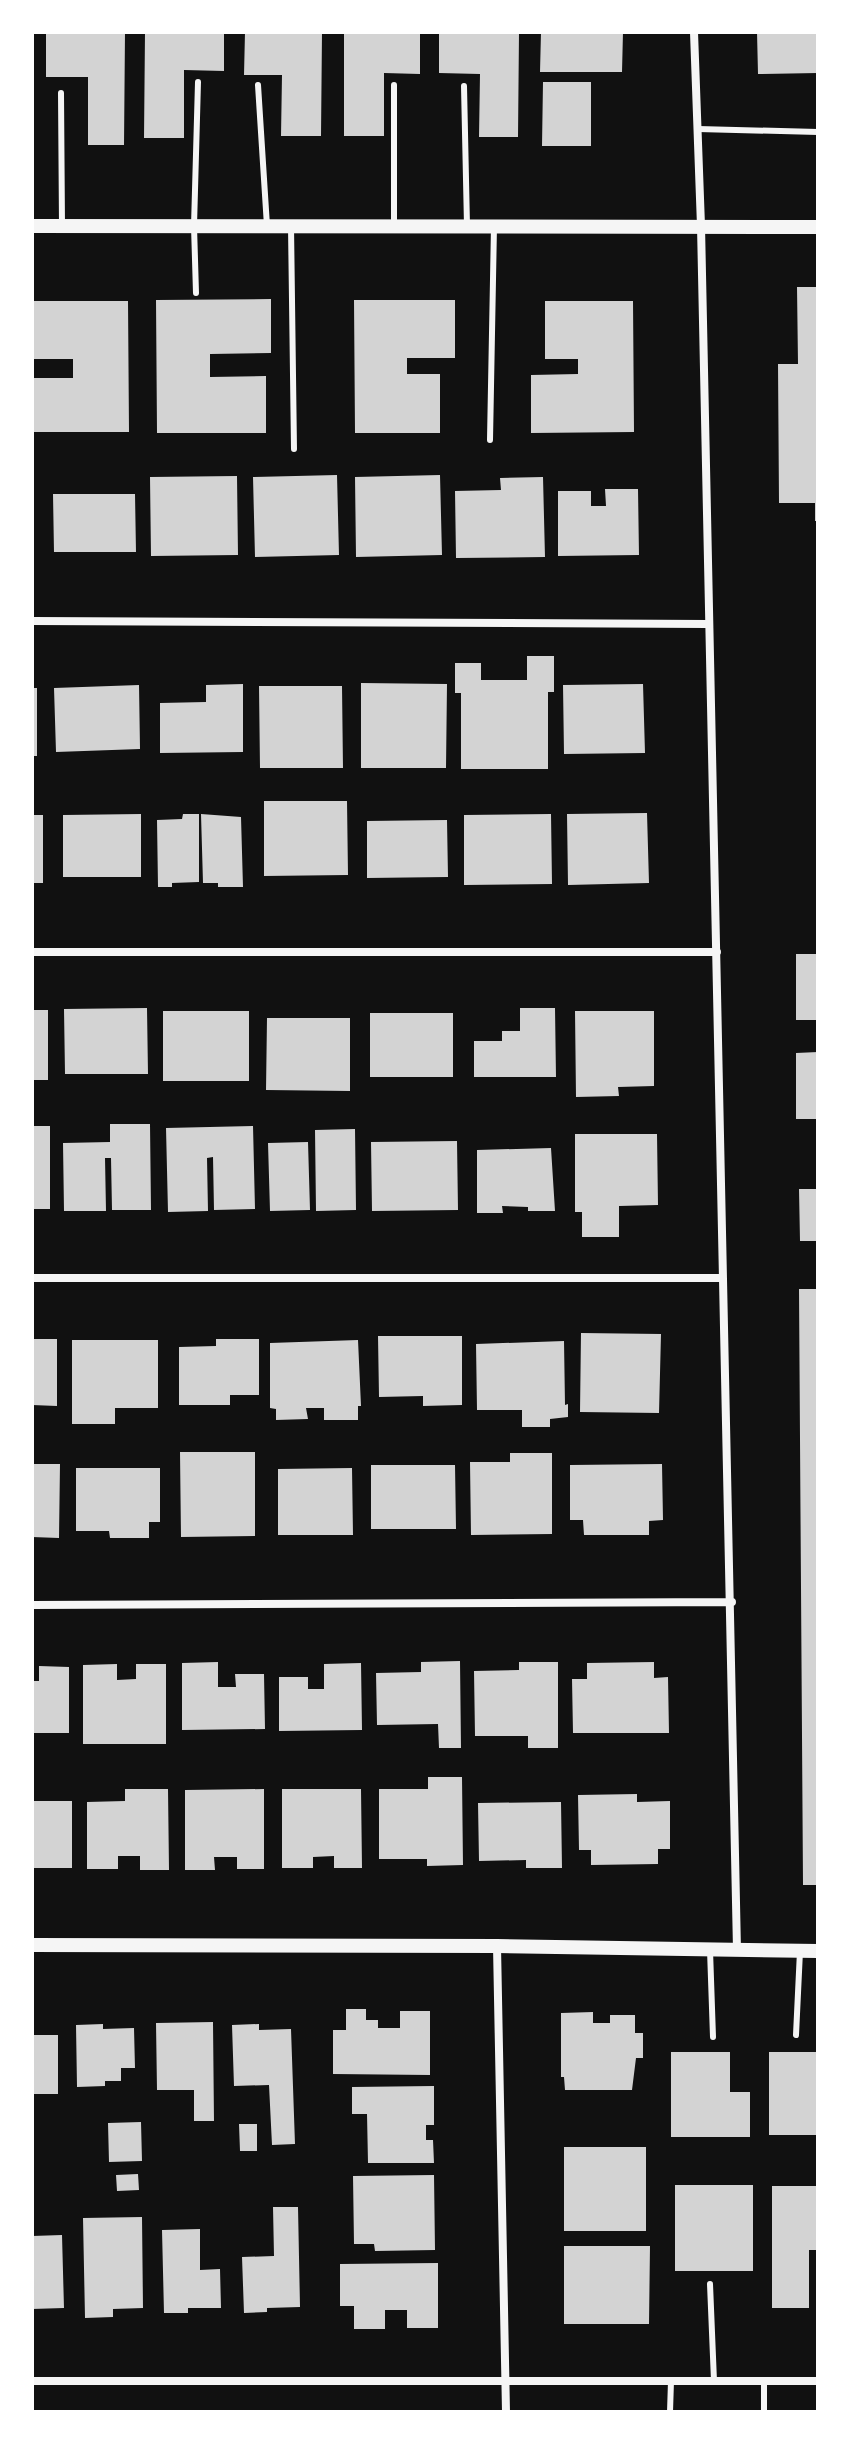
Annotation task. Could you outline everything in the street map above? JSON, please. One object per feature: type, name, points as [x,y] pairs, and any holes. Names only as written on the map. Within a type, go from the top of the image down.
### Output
[{"type":"street","points":[[694,32],[732,1602],[737,1951]]},
{"type":"street","points":[[32,226],[818,227]]},
{"type":"street","points":[[32,621],[708,624]]},
{"type":"street","points":[[32,952],[717,952]]},
{"type":"street","points":[[32,1278],[723,1278]]},
{"type":"street","points":[[32,1605],[732,1602]]},
{"type":"street","points":[[32,1945],[497,1946],[818,1951]]},
{"type":"street","points":[[497,1946],[506,2412]]},
{"type":"street","points":[[32,2381],[818,2381]]},
{"type":"lane","points":[[196,293],[194,226],[198,82]]},
{"type":"lane","points":[[258,85],[267,226]]},
{"type":"lane","points":[[394,85],[394,226]]},
{"type":"lane","points":[[464,86],[467,226]]},
{"type":"lane","points":[[61,93],[62,226]]},
{"type":"lane","points":[[698,129],[818,132]]},
{"type":"lane","points":[[291,226],[294,449]]},
{"type":"lane","points":[[490,440],[494,226]]},
{"type":"lane","points":[[710,1950],[713,2037]]},
{"type":"lane","points":[[796,2035],[800,1951]]},
{"type":"lane","points":[[710,2284],[714,2381]]},
{"type":"lane","points":[[670,2412],[671,2381]]},
{"type":"lane","points":[[764,2381],[764,2412]]},
{"type":"building","points":[[46,32],[125,32],[124,145],[88,145],[88,77],[46,77]]},
{"type":"building","points":[[145,32],[224,32],[224,71],[184,70],[184,138],[144,138]]},
{"type":"building","points":[[245,32],[322,32],[321,136],[281,136],[282,75],[244,75]]},
{"type":"building","points":[[344,32],[420,32],[420,74],[384,73],[384,136],[344,136]]},
{"type":"building","points":[[439,32],[519,32],[518,137],[479,137],[480,74],[439,73]]},
{"type":"building","points":[[541,32],[623,32],[622,72],[540,72]]},
{"type":"building","points":[[757,32],[818,32],[818,73],[758,74]]},
{"type":"building","points":[[543,82],[591,82],[591,146],[542,146]]},
{"type":"building","points":[[797,287],[818,287],[818,521],[815,521],[815,503],[779,503],[778,364],[798,364]]},
{"type":"building","points":[[271,299],[271,353],[210,354],[210,377],[266,376],[266,433],[157,433],[156,300]]},
{"type":"building","points":[[354,300],[455,300],[455,358],[407,358],[407,374],[440,374],[440,433],[355,433]]},
{"type":"building","points":[[32,301],[128,301],[129,432],[32,432],[32,378],[73,378],[73,359],[32,359]]},
{"type":"building","points":[[545,301],[633,301],[634,432],[531,433],[531,375],[578,374],[578,359],[545,359]]},
{"type":"building","points":[[337,475],[339,555],[255,557],[253,477]]},
{"type":"building","points":[[440,475],[442,555],[356,557],[355,477]]},
{"type":"building","points":[[237,476],[238,555],[151,556],[150,477]]},
{"type":"building","points":[[543,477],[545,557],[456,558],[455,491],[501,490],[500,478]]},
{"type":"building","points":[[605,489],[638,489],[639,555],[558,556],[558,491],[591,491],[591,506],[606,506]]},
{"type":"building","points":[[53,494],[135,494],[136,552],[54,552]]},
{"type":"building","points":[[527,656],[554,656],[554,692],[548,692],[548,769],[461,769],[461,693],[455,693],[455,663],[481,663],[481,680],[527,680]]},
{"type":"building","points":[[361,683],[447,684],[446,768],[361,768]]},
{"type":"building","points":[[243,684],[243,752],[160,753],[160,703],[206,702],[206,685]]},
{"type":"building","points":[[643,684],[645,753],[564,754],[563,685]]},
{"type":"building","points":[[139,685],[140,749],[56,752],[54,688]]},
{"type":"building","points":[[259,686],[342,686],[343,768],[260,768]]},
{"type":"building","points":[[32,688],[37,688],[37,756],[32,756]]},
{"type":"building","points":[[264,801],[347,801],[348,875],[264,876]]},
{"type":"building","points":[[647,813],[649,883],[568,885],[567,814]]},
{"type":"building","points":[[141,814],[141,877],[63,877],[63,815]]},
{"type":"building","points":[[183,814],[199,814],[199,882],[158,887],[157,820],[182,819]]},
{"type":"building","points":[[201,814],[241,817],[243,887],[218,887],[218,883],[203,883]]},
{"type":"building","points":[[551,814],[552,884],[464,885],[464,815]]},
{"type":"building","points":[[32,815],[43,815],[43,883],[32,883]]},
{"type":"building","points":[[447,820],[448,877],[367,878],[367,821]]},
{"type":"building","points":[[796,954],[818,954],[818,1020],[796,1020]]},
{"type":"building","points":[[147,1008],[148,1074],[65,1074],[64,1009]]},
{"type":"building","points":[[520,1008],[555,1008],[556,1077],[474,1077],[474,1041],[502,1041],[502,1031],[520,1031]]},
{"type":"building","points":[[32,1010],[48,1010],[48,1080],[32,1080]]},
{"type":"building","points":[[163,1011],[249,1011],[249,1081],[163,1081]]},
{"type":"building","points":[[575,1011],[654,1011],[654,1086],[618,1087],[619,1096],[576,1097]]},
{"type":"building","points":[[370,1013],[453,1013],[453,1077],[370,1077]]},
{"type":"building","points":[[267,1018],[350,1018],[350,1091],[266,1090]]},
{"type":"building","points":[[818,1052],[818,1119],[796,1119],[796,1053]]},
{"type":"building","points":[[110,1124],[150,1124],[151,1210],[112,1210],[111,1158],[105,1158],[106,1211],[64,1211],[63,1143],[110,1142]]},
{"type":"building","points":[[32,1126],[50,1126],[50,1209],[32,1209]]},
{"type":"building","points":[[253,1126],[255,1209],[214,1210],[213,1157],[207,1158],[208,1211],[168,1212],[166,1128]]},
{"type":"building","points":[[355,1129],[356,1210],[316,1211],[315,1130]]},
{"type":"building","points":[[575,1134],[657,1134],[658,1205],[619,1206],[619,1237],[582,1237],[582,1212],[575,1212]]},
{"type":"building","points":[[457,1141],[458,1210],[372,1211],[371,1142]]},
{"type":"building","points":[[308,1142],[310,1210],[270,1211],[268,1143]]},
{"type":"building","points":[[551,1148],[555,1211],[528,1211],[528,1207],[502,1206],[503,1213],[477,1213],[477,1150]]},
{"type":"building","points":[[799,1189],[818,1189],[818,1241],[800,1241]]},
{"type":"building","points":[[799,1289],[818,1289],[818,1885],[803,1885]]},
{"type":"building","points":[[581,1333],[661,1334],[659,1413],[580,1412]]},
{"type":"building","points":[[378,1336],[462,1336],[462,1405],[423,1406],[423,1396],[379,1397]]},
{"type":"building","points":[[32,1339],[57,1339],[57,1406],[32,1405]]},
{"type":"building","points":[[216,1339],[259,1339],[259,1395],[230,1395],[230,1405],[179,1405],[179,1347],[216,1346]]},
{"type":"building","points":[[72,1340],[158,1340],[158,1408],[115,1408],[115,1424],[72,1424]]},
{"type":"building","points":[[358,1340],[361,1406],[358,1406],[358,1420],[324,1420],[324,1408],[306,1408],[308,1419],[276,1420],[276,1409],[270,1408],[270,1343]]},
{"type":"building","points":[[564,1341],[568,1417],[550,1419],[550,1427],[522,1427],[522,1410],[477,1410],[476,1344]]},
{"type":"building","points":[[180,1452],[255,1452],[255,1536],[181,1537]]},
{"type":"building","points":[[510,1453],[552,1453],[552,1534],[471,1535],[470,1462],[510,1462]]},
{"type":"building","points":[[32,1464],[60,1464],[59,1538],[32,1537]]},
{"type":"building","points":[[662,1464],[663,1520],[649,1521],[649,1535],[584,1535],[583,1520],[570,1520],[570,1465]]},
{"type":"building","points":[[371,1465],[455,1465],[456,1529],[371,1529]]},
{"type":"building","points":[[76,1468],[160,1468],[160,1522],[149,1522],[149,1538],[110,1538],[109,1531],[76,1531]]},
{"type":"building","points":[[352,1468],[353,1535],[278,1535],[278,1469]]},
{"type":"building","points":[[460,1661],[461,1748],[439,1748],[438,1724],[377,1725],[376,1673],[421,1672],[421,1662]]},
{"type":"building","points":[[218,1662],[218,1687],[236,1687],[235,1674],[264,1674],[265,1729],[182,1730],[182,1663]]},
{"type":"building","points":[[519,1662],[558,1662],[558,1748],[528,1748],[528,1736],[475,1736],[474,1671],[519,1670]]},
{"type":"building","points":[[654,1662],[654,1678],[668,1677],[669,1733],[573,1733],[572,1679],[587,1679],[587,1663]]},
{"type":"building","points":[[361,1663],[362,1730],[279,1731],[279,1677],[308,1677],[308,1689],[324,1689],[324,1664]]},
{"type":"building","points":[[117,1664],[117,1680],[136,1679],[136,1664],[166,1664],[166,1744],[83,1744],[83,1665]]},
{"type":"building","points":[[39,1666],[69,1667],[69,1733],[32,1733],[32,1681],[39,1681]]},
{"type":"building","points":[[428,1777],[462,1777],[463,1865],[427,1866],[427,1859],[379,1859],[379,1789],[428,1789]]},
{"type":"building","points":[[125,1789],[168,1789],[169,1870],[140,1870],[140,1856],[118,1856],[118,1869],[87,1869],[87,1802],[125,1801]]},
{"type":"building","points":[[264,1789],[264,1869],[237,1869],[237,1857],[214,1857],[215,1870],[185,1870],[185,1790]]},
{"type":"building","points":[[282,1789],[361,1789],[362,1868],[334,1868],[334,1856],[313,1857],[313,1868],[282,1868]]},
{"type":"building","points":[[637,1794],[637,1802],[670,1801],[670,1849],[658,1849],[658,1864],[591,1865],[591,1850],[579,1850],[578,1795]]},
{"type":"building","points":[[32,1801],[72,1801],[72,1868],[32,1868]]},
{"type":"building","points":[[561,1802],[562,1868],[526,1868],[526,1860],[479,1861],[478,1803]]},
{"type":"building","points":[[346,2009],[366,2009],[366,2020],[378,2020],[378,2028],[400,2028],[400,2011],[430,2011],[430,2075],[333,2074],[333,2030],[346,2030]]},
{"type":"building","points":[[593,2012],[593,2023],[610,2023],[610,2015],[635,2015],[635,2033],[643,2033],[643,2058],[636,2058],[632,2090],[565,2090],[564,2077],[561,2077],[561,2013]]},
{"type":"building","points":[[213,2022],[214,2121],[194,2121],[194,2090],[157,2090],[156,2023]]},
{"type":"building","points":[[103,2024],[103,2029],[134,2028],[135,2068],[121,2068],[121,2081],[105,2081],[105,2086],[77,2087],[76,2025]]},
{"type":"building","points":[[259,2024],[259,2030],[291,2029],[295,2144],[272,2145],[269,2085],[234,2086],[232,2025]]},
{"type":"building","points":[[32,2035],[58,2035],[58,2094],[32,2094]]},
{"type":"building","points":[[671,2052],[730,2052],[730,2092],[750,2092],[750,2137],[671,2137]]},
{"type":"building","points":[[769,2052],[818,2052],[818,2135],[769,2135]]},
{"type":"building","points":[[434,2086],[434,2125],[426,2125],[426,2140],[433,2140],[434,2163],[368,2163],[367,2114],[352,2114],[352,2087]]},
{"type":"building","points":[[141,2122],[142,2161],[109,2162],[108,2123]]},
{"type":"building","points":[[239,2124],[257,2124],[257,2151],[240,2151]]},
{"type":"building","points":[[564,2147],[646,2147],[646,2231],[564,2231]]},
{"type":"building","points":[[138,2174],[139,2190],[117,2191],[116,2175]]},
{"type":"building","points":[[434,2175],[435,2250],[375,2251],[374,2244],[354,2244],[353,2176]]},
{"type":"building","points":[[675,2185],[753,2185],[753,2271],[675,2271]]},
{"type":"building","points":[[772,2186],[818,2186],[818,2250],[809,2250],[809,2308],[772,2308]]},
{"type":"building","points":[[273,2207],[298,2207],[300,2307],[267,2308],[267,2312],[244,2313],[242,2257],[274,2256]]},
{"type":"building","points":[[142,2217],[143,2308],[113,2309],[113,2317],[85,2318],[83,2218]]},
{"type":"building","points":[[200,2229],[200,2270],[220,2269],[221,2308],[188,2308],[188,2313],[164,2313],[162,2230]]},
{"type":"building","points":[[62,2235],[64,2308],[32,2309],[32,2236]]},
{"type":"building","points":[[564,2246],[650,2246],[649,2324],[564,2324]]},
{"type":"building","points":[[438,2263],[438,2328],[407,2328],[407,2310],[385,2310],[385,2329],[354,2329],[354,2306],[340,2306],[340,2264]]}]
